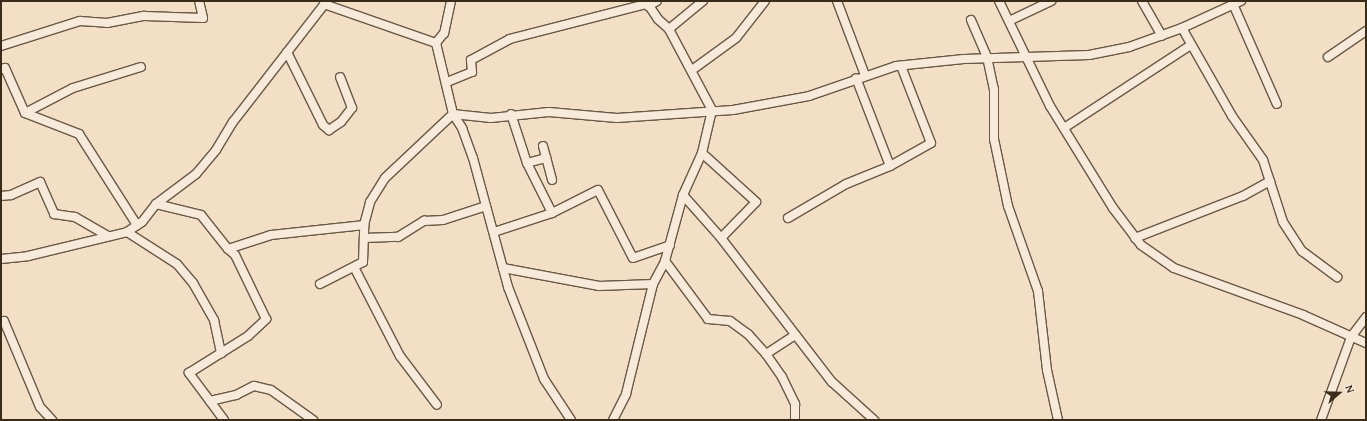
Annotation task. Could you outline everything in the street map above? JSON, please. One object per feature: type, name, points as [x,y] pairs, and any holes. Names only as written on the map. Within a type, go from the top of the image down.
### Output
[{"type":"street","points":[[1,46],[80,21],[107,23],[144,16],[203,18],[199,1]]},
{"type":"street","points":[[436,43],[444,33],[452,1]]},
{"type":"street","points":[[446,82],[472,72],[470,60],[510,39],[657,1]]},
{"type":"street","points":[[692,70],[736,38],[765,1]]},
{"type":"street","points":[[837,1],[865,75]]},
{"type":"street","points":[[999,1],[1064,128],[1113,208],[1135,238],[1155,257],[1174,268],[1303,315],[1366,343]]},
{"type":"street","points":[[1009,21],[1051,1]]},
{"type":"street","points":[[1142,1],[1162,36]]},
{"type":"street","points":[[669,30],[698,2]]},
{"type":"street","points":[[320,284],[364,262],[364,225],[370,202],[385,178],[453,114],[491,118],[511,114],[549,112],[617,118],[667,116],[712,110],[733,110],[809,96],[865,75],[901,66],[987,57],[1027,58],[1090,55],[1128,47],[1182,28],[1236,2],[1277,104]]},
{"type":"street","points":[[1,259],[28,256],[126,232],[137,225],[156,204],[196,174],[287,52],[326,3],[436,43]]},
{"type":"street","points":[[613,420],[626,394],[653,284],[665,261],[683,195],[702,153],[712,110],[692,70],[669,30],[647,4]]},
{"type":"street","points":[[971,20],[987,57],[994,89],[994,138],[1006,199],[1038,291],[1047,370],[1058,420]]},
{"type":"street","points":[[1182,28],[1232,116],[1263,160],[1283,222],[1302,251],[1337,277]]},
{"type":"street","points":[[1328,57],[1366,31]]},
{"type":"street","points":[[436,43],[453,114],[468,143],[494,232],[508,287],[544,379],[571,420]]},
{"type":"street","points":[[1064,128],[1192,45]]},
{"type":"street","points":[[287,52],[323,125],[329,130],[341,122],[352,108],[340,77]]},
{"type":"street","points":[[788,218],[846,184],[890,166],[931,143],[901,66]]},
{"type":"street","points":[[2,67],[25,113],[79,134],[137,225]]},
{"type":"street","points":[[25,113],[73,88],[141,67]]},
{"type":"street","points":[[856,78],[890,166]]},
{"type":"street","points":[[511,114],[527,163],[552,212]]},
{"type":"street","points":[[543,146],[552,180]]},
{"type":"street","points":[[702,153],[756,202],[721,238]]},
{"type":"street","points":[[527,163],[546,158]]},
{"type":"street","points":[[1,196],[11,195],[40,182],[54,214],[75,217],[108,236]]},
{"type":"street","points":[[1135,238],[1243,196],[1270,182]]},
{"type":"street","points":[[494,232],[552,212],[598,190],[633,258],[670,245]]},
{"type":"street","points":[[683,195],[721,238],[832,382],[874,420]]},
{"type":"street","points":[[156,204],[201,215],[228,249],[235,255],[266,319],[248,336],[189,373],[224,420]]},
{"type":"street","points":[[364,238],[398,237],[424,222],[443,220],[486,206]]},
{"type":"street","points":[[228,249],[271,235],[364,225]]},
{"type":"street","points":[[126,232],[176,264],[193,283],[214,320],[221,353]]},
{"type":"street","points":[[665,261],[708,319],[730,321],[748,334],[766,354],[782,377],[794,404],[795,420]]},
{"type":"street","points":[[354,267],[400,356],[437,405]]},
{"type":"street","points":[[503,268],[599,286],[653,284]]},
{"type":"street","points":[[1321,420],[1351,337],[1366,317]]},
{"type":"street","points":[[1,322],[4,321],[40,407],[52,420]]},
{"type":"street","points":[[766,354],[795,335]]},
{"type":"street","points":[[210,401],[236,394],[254,386],[271,390],[314,420]]}]
